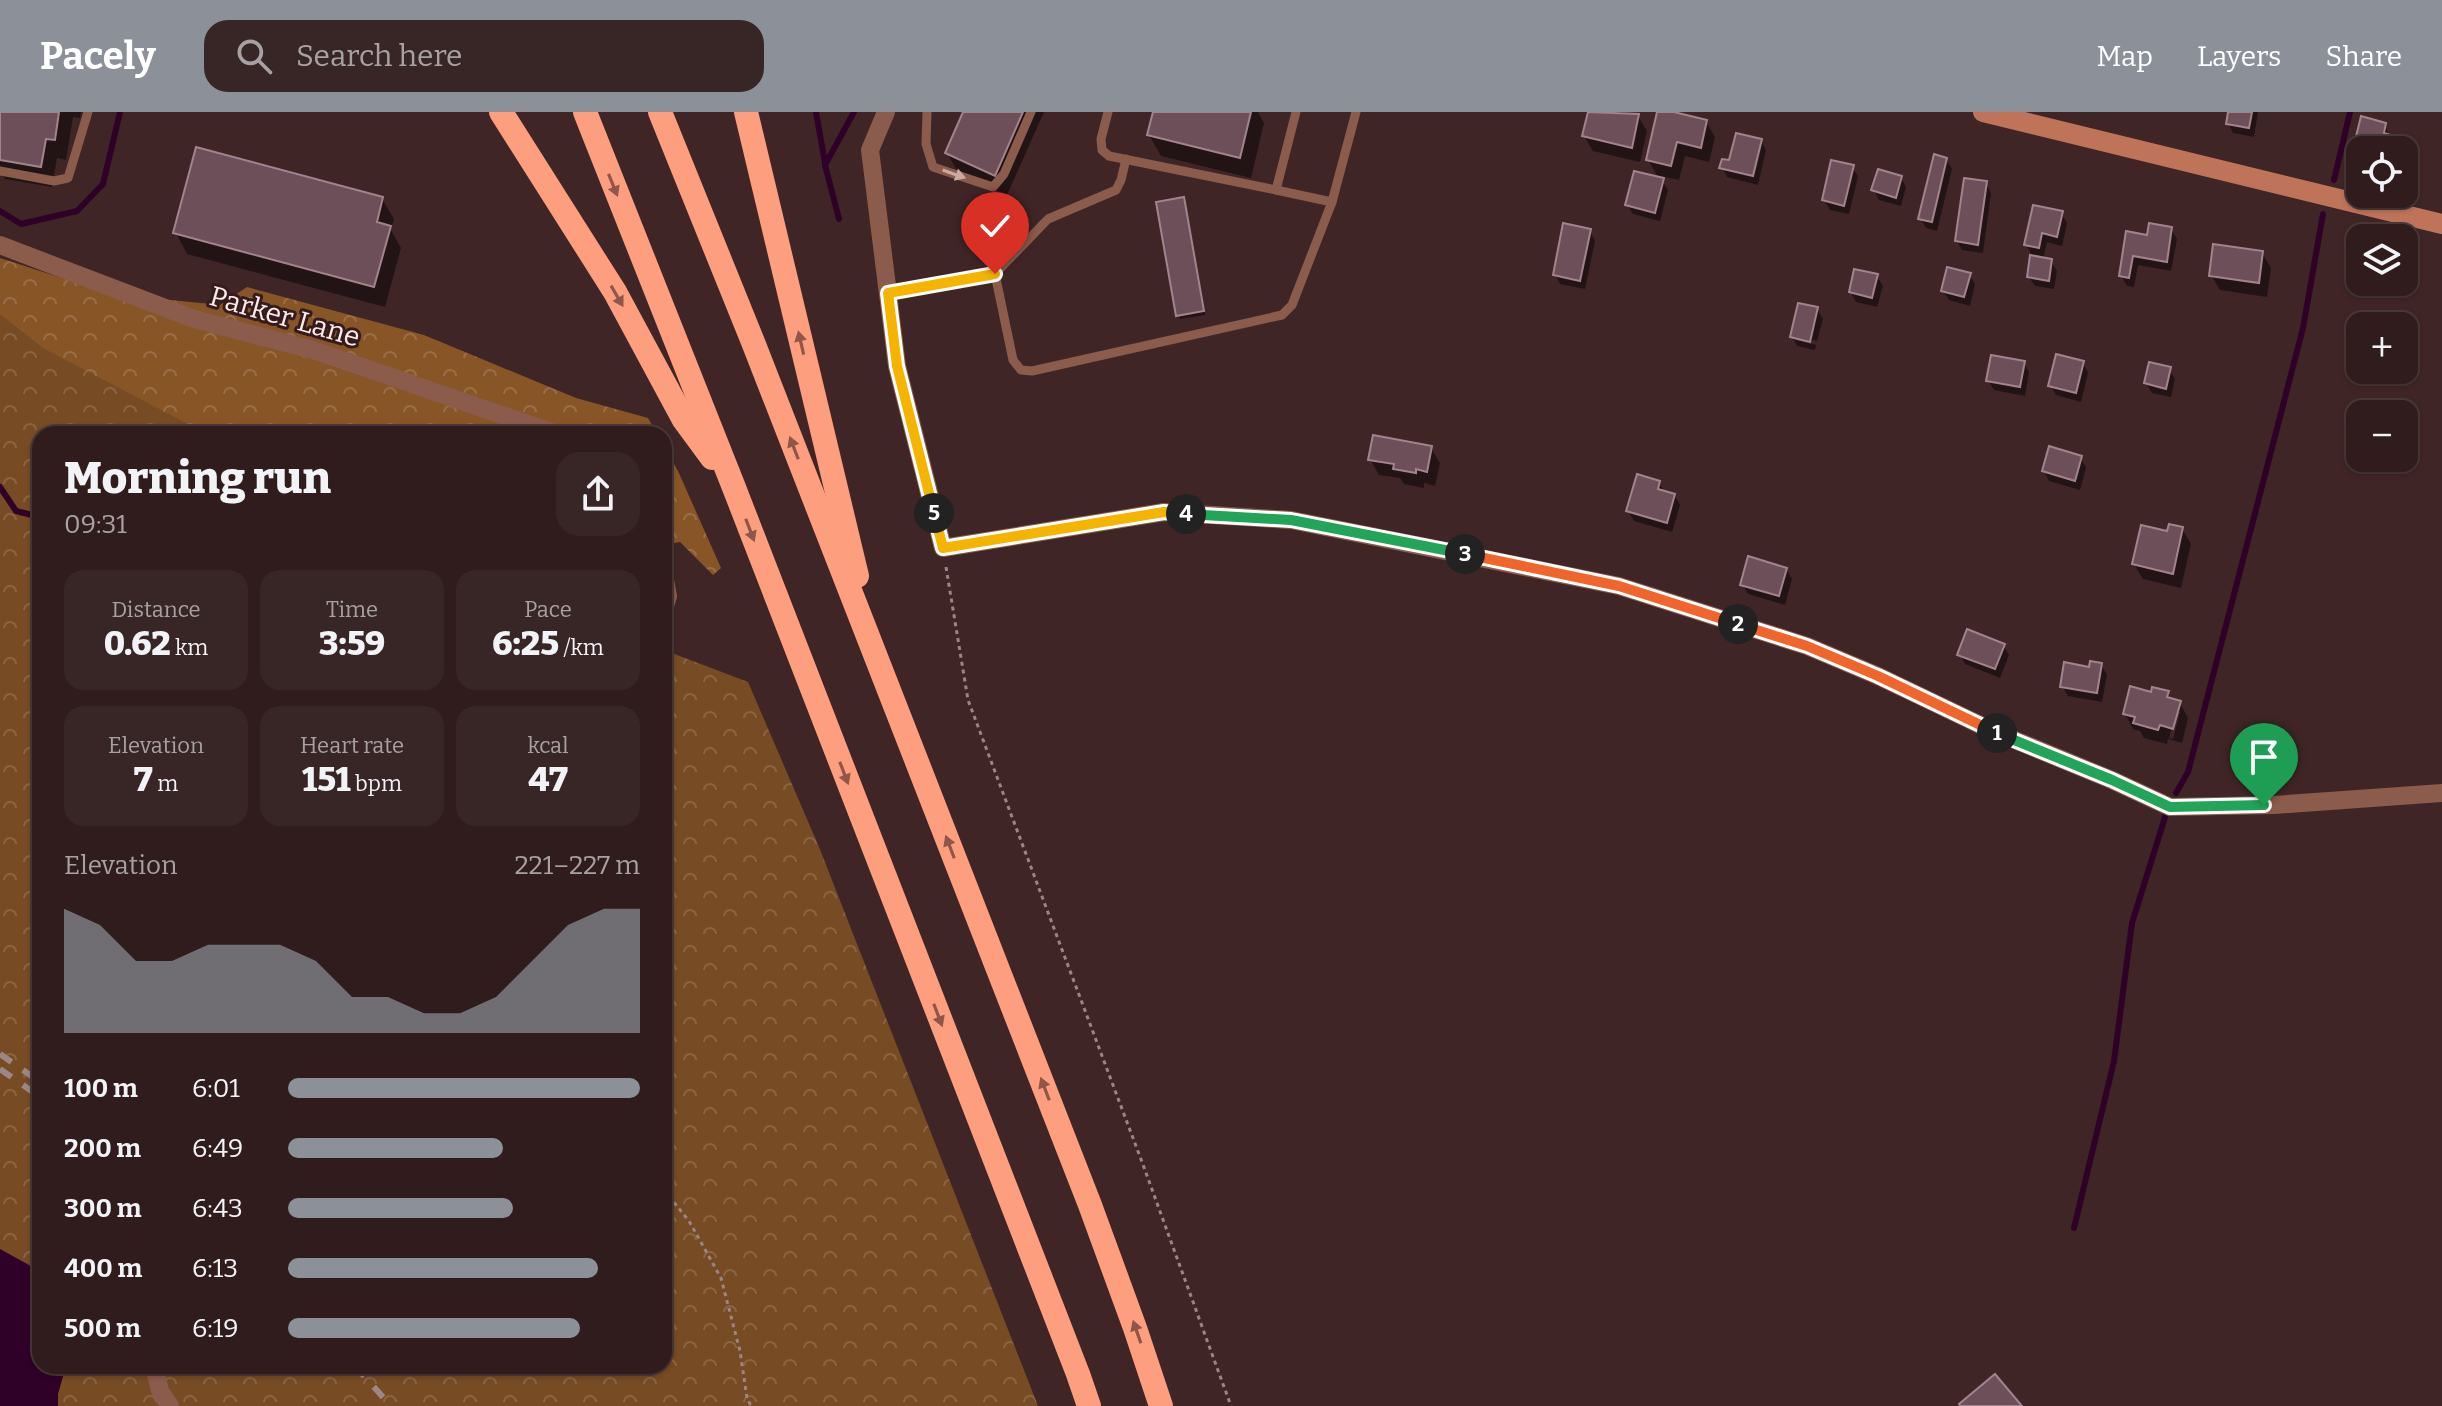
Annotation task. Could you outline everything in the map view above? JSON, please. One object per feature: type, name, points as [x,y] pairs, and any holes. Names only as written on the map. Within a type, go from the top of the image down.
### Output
[{"type":"highway","points":[[501,112],[615,292],[684,420],[733,485]]},
{"type":"highway","points":[[585,112],[733,485],[1089,1406]]},
{"type":"highway","points":[[660,112],[759,357],[1090,1205],[1161,1406]]},
{"type":"highway","points":[[746,112],[878,664]]},
{"type":"street","points":[[886,112],[870,150],[897,366],[943,548],[1164,512],[1291,520],[1619,586],[1807,646],[2170,807],[2274,805],[2442,793]]},
{"type":"street","points":[[1983,112],[2442,224]]},
{"type":"street","name":"Parker Lane","points":[[0,245],[194,319],[313,350],[534,426]]},
{"type":"street","points":[[156,1374],[160,1391],[170,1406]]},
{"type":"lane","points":[[0,171],[54,181],[68,178],[88,112]]},
{"type":"lane","points":[[927,112],[926,144],[933,167],[993,187],[1004,174],[1031,112]]},
{"type":"lane","points":[[1108,112],[1101,139],[1102,150],[1109,156],[1332,202]]},
{"type":"lane","points":[[1276,190],[1296,112]]},
{"type":"lane","points":[[995,274],[1013,360],[1021,370],[1032,371],[1282,315],[1292,305],[1332,202],[1356,112]]},
{"type":"lane","points":[[888,293],[995,274],[1048,219],[1116,190],[1126,159]]},
{"type":"path","points":[[943,548],[968,700],[1231,1406]]},
{"type":"path","points":[[672,1200],[689,1221],[721,1278],[751,1406]]},
{"type":"green space","points":[[0,258],[111,294],[220,305],[247,287],[424,335],[576,398],[648,418],[652,426],[32,426],[32,554],[0,1032]]},
{"type":"green space","points":[[0,314],[43,348],[194,426],[32,426],[32,1374],[672,1374],[672,653],[748,682],[819,847],[1038,1406],[0,1406]]},
{"type":"green space","points":[[672,460],[721,568],[713,575],[680,542],[672,544]]},
{"type":"shaded area","points":[[0,1249],[32,1268],[32,1374],[64,1374],[58,1406],[0,1406]]},
{"type":"building","points":[[0,112],[59,112],[55,140],[46,139],[41,167],[0,160]]},
{"type":"building","points":[[963,112],[1023,112],[995,176],[945,153]]},
{"type":"building","points":[[1153,112],[1251,112],[1240,158],[1147,135]]},
{"type":"building","points":[[1588,112],[1639,114],[1632,148],[1582,136]]},
{"type":"building","points":[[1657,112],[1674,112],[1707,120],[1701,148],[1677,142],[1671,166],[1646,160]]},
{"type":"building","points":[[2228,112],[2252,112],[2249,128],[2226,124]]},
{"type":"building","points":[[2361,116],[2386,123],[2384,133],[2394,136],[2356,136]]},
{"type":"building","points":[[1736,133],[1762,139],[1753,176],[1719,168],[1722,159],[1729,160]]},
{"type":"building","points":[[196,147],[383,197],[377,222],[391,226],[374,287],[173,233]]},
{"type":"building","points":[[1934,154],[1947,158],[1932,222],[1918,219]]},
{"type":"building","points":[[1831,160],[1854,165],[1844,206],[1822,200]]},
{"type":"building","points":[[1878,169],[1902,176],[1896,198],[1871,190]]},
{"type":"building","points":[[1634,171],[1664,178],[1655,213],[1625,205]]},
{"type":"building","points":[[1964,178],[1987,181],[1978,245],[1955,241]]},
{"type":"building","points":[[1184,197],[1204,311],[1176,316],[1156,202]]},
{"type":"building","points":[[2033,205],[2063,211],[2057,237],[2042,233],[2039,248],[2024,245]]},
{"type":"building","points":[[1563,223],[1591,229],[1580,281],[1553,275]]},
{"type":"building","points":[[2149,223],[2172,227],[2167,262],[2133,256],[2129,278],[2119,276],[2126,231],[2147,235]]},
{"type":"building","points":[[2213,244],[2263,251],[2259,283],[2209,276]]},
{"type":"building","points":[[2030,255],[2052,259],[2049,281],[2027,277]]},
{"type":"building","points":[[1947,267],[1971,273],[1964,297],[1941,291]]},
{"type":"building","points":[[1854,269],[1878,274],[1872,298],[1849,292]]},
{"type":"building","points":[[1798,303],[1818,307],[1810,342],[1790,337]]},
{"type":"building","points":[[2056,354],[2084,361],[2076,393],[2048,386]]},
{"type":"building","points":[[1991,355],[2025,361],[2020,387],[1986,381]]},
{"type":"building","points":[[2149,362],[2171,367],[2166,389],[2144,383]]},
{"type":"building","points":[[1373,435],[1432,446],[1427,472],[1393,469],[1394,464],[1368,460]]},
{"type":"building","points":[[2049,446],[2082,456],[2075,481],[2042,471]]},
{"type":"building","points":[[1637,474],[1660,481],[1658,489],[1675,494],[1667,523],[1626,511]]},
{"type":"building","points":[[2169,524],[2183,527],[2173,574],[2132,564],[2141,525],[2167,531]]},
{"type":"building","points":[[1748,556],[1787,568],[1779,596],[1740,585]]},
{"type":"building","points":[[1967,629],[2005,644],[1995,669],[1957,655]]},
{"type":"building","points":[[2090,661],[2102,663],[2097,693],[2060,687],[2064,662],[2089,667]]},
{"type":"building","points":[[2130,686],[2151,692],[2152,687],[2169,691],[2167,697],[2181,701],[2173,729],[2160,725],[2158,730],[2133,723],[2135,717],[2123,714]]},
{"type":"building","points":[[1995,1374],[2022,1406],[1960,1406],[1959,1404]]},
{"type":"waterway","points":[[0,211],[21,224],[77,211],[103,184],[120,112]]},
{"type":"waterway","points":[[816,112],[825,163]]},
{"type":"waterway","points":[[839,219],[825,165],[854,112]]},
{"type":"waterway","points":[[2334,180],[2350,112]]},
{"type":"waterway","points":[[2176,793],[2188,772],[2303,328],[2323,214]]},
{"type":"waterway","points":[[0,487],[16,511],[32,515]]},
{"type":"waterway","points":[[2074,1228],[2114,1061],[2132,923],[2166,814]]},
{"type":"railway","points":[[0,1054],[32,1076]]},
{"type":"railway","points":[[0,1069],[32,1091]]},
{"type":"railway","points":[[362,1374],[391,1406]]},
{"type":"route","points":[[995,274],[888,293],[897,366],[943,548],[1164,512],[1291,520],[1420,545],[1619,586],[1807,646],[2170,807],[2264,805]]}]
